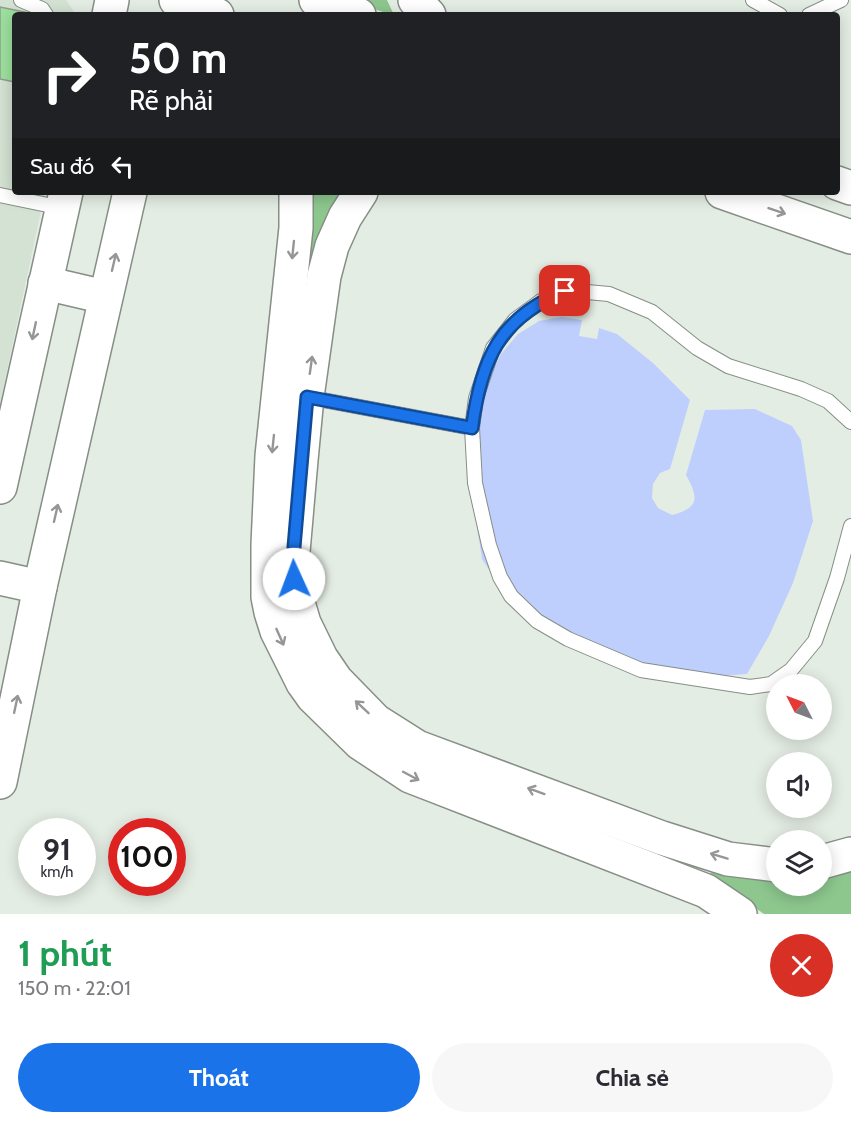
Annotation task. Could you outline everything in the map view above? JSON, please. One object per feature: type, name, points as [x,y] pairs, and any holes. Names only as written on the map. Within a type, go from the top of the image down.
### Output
[{"type":"main road","points":[[316,0],[350,12]]},
{"type":"main road","points":[[415,0],[426,12]]},
{"type":"main road","points":[[0,782],[40,587],[129,195]]},
{"type":"main road","points":[[297,195],[296,228],[272,456],[268,587],[271,612],[277,631],[303,683],[313,698],[360,743],[410,776],[696,887],[720,899],[740,914]]},
{"type":"main road","points":[[359,195],[345,217],[332,246],[324,276],[307,397],[292,563],[296,596],[304,623],[321,658],[352,699],[376,720],[417,747],[662,838],[728,859],[766,864]]},
{"type":"main road","points":[[731,195],[851,237]]},
{"type":"main road","points":[[0,487],[64,200]]},
{"type":"main road","points":[[45,283],[105,297]]},
{"type":"main road","points":[[0,578],[40,587]]},
{"type":"main road","points":[[832,859],[851,854]]},
{"type":"lane","points":[[21,0],[44,12]]},
{"type":"lane","points":[[753,0],[775,12]]},
{"type":"lane","points":[[815,12],[841,0]]},
{"type":"lane","points":[[30,195],[64,200]]},
{"type":"lane","points":[[851,422],[828,401],[801,389],[728,366],[698,348],[652,312],[609,294],[565,291],[541,300],[515,320],[494,348],[476,398],[472,428],[475,483],[487,535],[500,577],[511,596],[537,621],[568,639],[641,670],[750,687],[771,684],[791,670],[814,641],[837,578],[851,526]]},
{"type":"lane","points":[[307,397],[472,428]]},
{"type":"shaded area","points":[[0,0],[66,0],[74,12],[12,12],[12,195],[44,195],[0,403]]},
{"type":"green space","points":[[348,0],[387,0],[393,12],[383,12]]},
{"type":"green space","points":[[311,195],[339,195],[324,230],[305,285]]},
{"type":"green space","points":[[851,864],[851,914],[764,914],[709,875],[712,872],[766,875],[766,896],[832,896],[832,869]]},
{"type":"water","points":[[562,317],[582,320],[579,336],[597,339],[599,328],[617,334],[653,363],[690,400],[670,469],[660,473],[653,484],[652,498],[658,508],[672,515],[687,509],[694,501],[693,490],[686,475],[705,410],[755,409],[792,426],[801,440],[813,521],[793,583],[769,636],[747,674],[707,677],[642,667],[569,636],[512,605],[482,559],[470,481],[478,424],[488,380],[501,354],[518,334],[539,321]]},
{"type":"building","points":[[0,7],[24,12],[12,12],[12,81],[0,79]]},
{"type":"route","points":[[294,579],[292,563],[307,397],[472,428],[476,398],[494,348],[515,320],[541,300],[565,291]]}]
